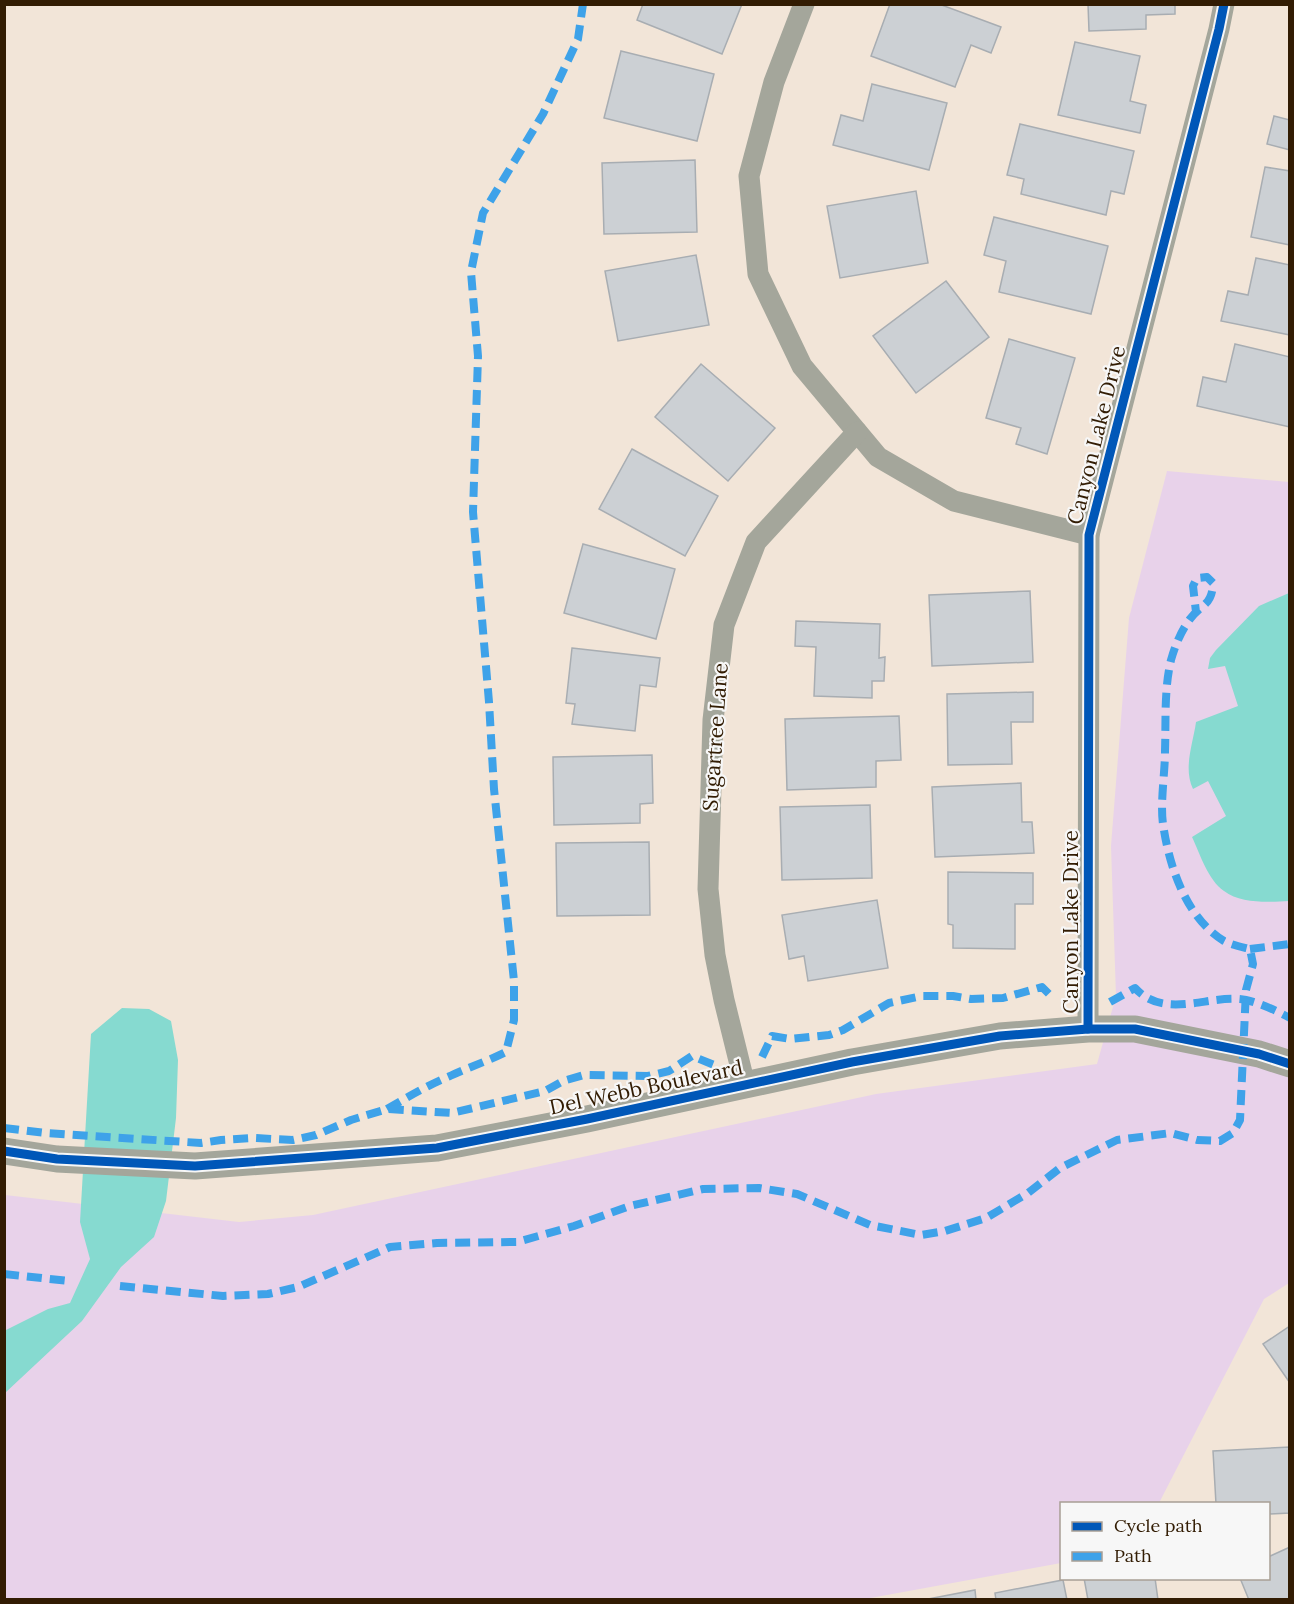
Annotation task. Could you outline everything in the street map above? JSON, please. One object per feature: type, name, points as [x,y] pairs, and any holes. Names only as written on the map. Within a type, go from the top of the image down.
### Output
[{"type":"street","points":[[804,4],[774,82],[750,176],[758,274],[802,366],[878,457],[954,501],[1089,535]]},
{"type":"street","name":"Canyon Lake Drive","points":[[1088,1029],[1089,535],[1224,4]]},
{"type":"street","name":"Sugartree Lane","points":[[745,1085],[724,1000],[708,889],[713,720],[724,625],[756,542],[857,432]]},
{"type":"street","name":"Del Webb Boulevard","points":[[4,1151],[57,1159],[195,1166],[438,1148],[587,1119],[852,1062],[1000,1036],[1088,1029],[1135,1029],[1259,1054],[1290,1064]]},
{"type":"shaded area","points":[[1167,471],[1289,482],[1289,1283],[1264,1299],[1160,1502],[1060,1502],[1060,1563],[865,1599],[5,1600],[5,1195],[239,1222],[313,1215],[876,1094],[1097,1064],[1116,996],[1111,846],[1129,618]]},
{"type":"water","points":[[1289,593],[1289,901],[1255,901],[1239,898],[1224,891],[1213,880],[1201,859],[1192,837],[1226,816],[1208,781],[1193,789],[1189,764],[1196,722],[1238,706],[1225,666],[1208,669],[1210,658],[1259,606]]},
{"type":"water","points":[[122,1008],[149,1009],[171,1021],[178,1060],[176,1118],[166,1201],[154,1237],[121,1267],[82,1321],[5,1393],[4,1331],[48,1309],[70,1303],[90,1259],[80,1222],[91,1034]]},
{"type":"building","points":[[643,4],[742,4],[722,54],[637,20]]},
{"type":"building","points":[[890,4],[939,4],[1001,27],[991,53],[971,45],[955,87],[871,56]]},
{"type":"building","points":[[1088,4],[1175,4],[1175,14],[1146,15],[1146,29],[1089,31]]},
{"type":"building","points":[[1075,42],[1140,56],[1130,101],[1146,105],[1140,133],[1058,115]]},
{"type":"building","points":[[621,51],[714,74],[697,141],[604,118]]},
{"type":"building","points":[[872,84],[947,103],[929,170],[833,145],[841,115],[863,121]]},
{"type":"building","points":[[1274,116],[1290,120],[1290,150],[1267,144]]},
{"type":"building","points":[[1020,124],[1134,151],[1124,194],[1111,191],[1106,215],[1021,194],[1024,179],[1007,175]]},
{"type":"building","points":[[695,160],[697,232],[604,234],[602,163]]},
{"type":"building","points":[[1265,167],[1290,171],[1290,245],[1251,237]]},
{"type":"building","points":[[916,191],[928,263],[840,278],[827,206]]},
{"type":"building","points":[[994,217],[1108,246],[1091,314],[999,292],[1006,261],[984,255]]},
{"type":"building","points":[[696,255],[709,325],[618,341],[605,271]]},
{"type":"building","points":[[1256,258],[1290,265],[1290,335],[1221,321],[1228,291],[1248,295]]},
{"type":"building","points":[[946,281],[989,337],[916,393],[873,336]]},
{"type":"building","points":[[1009,339],[1075,358],[1047,454],[1016,444],[1021,428],[986,418]]},
{"type":"building","points":[[1235,344],[1290,357],[1290,427],[1197,406],[1203,377],[1226,382]]},
{"type":"building","points":[[701,364],[775,428],[728,481],[655,417]]},
{"type":"building","points":[[632,449],[718,496],[685,556],[599,509]]},
{"type":"building","points":[[583,544],[675,569],[656,639],[564,613]]},
{"type":"building","points":[[1030,591],[1033,662],[932,666],[929,595]]},
{"type":"building","points":[[796,621],[880,624],[879,658],[885,657],[884,681],[872,681],[872,698],[814,696],[816,647],[795,646]]},
{"type":"building","points":[[572,648],[660,658],[656,687],[640,685],[635,731],[572,724],[575,704],[566,703]]},
{"type":"building","points":[[1033,692],[1033,722],[1011,722],[1012,764],[948,765],[947,694]]},
{"type":"building","points":[[899,716],[901,760],[876,761],[876,787],[787,790],[785,719]]},
{"type":"building","points":[[652,755],[653,803],[640,804],[640,823],[554,825],[553,757]]},
{"type":"building","points":[[1021,783],[1022,822],[1032,822],[1034,853],[935,857],[932,787]]},
{"type":"building","points":[[870,805],[872,878],[782,880],[780,807]]},
{"type":"building","points":[[649,842],[650,915],[557,916],[556,843]]},
{"type":"building","points":[[948,872],[1033,873],[1033,904],[1015,904],[1015,949],[953,948],[953,925],[948,924]]},
{"type":"building","points":[[877,900],[888,968],[808,981],[804,956],[789,959],[782,915]]},
{"type":"building","points":[[1290,1326],[1290,1383],[1263,1344]]},
{"type":"building","points":[[1290,1447],[1290,1513],[1270,1514],[1270,1502],[1216,1502],[1213,1451]]},
{"type":"building","points":[[1290,1547],[1290,1600],[1249,1600],[1241,1580],[1270,1580],[1270,1556]]},
{"type":"building","points":[[1063,1580],[1067,1600],[996,1600],[995,1593]]},
{"type":"building","points":[[1084,1580],[1155,1580],[1158,1600],[1088,1600]]},
{"type":"building","points":[[975,1590],[976,1600],[923,1600]]},
{"type":"marked path","points":[[387,1109],[434,1083],[506,1052],[514,1020],[514,981],[494,789],[473,512],[478,356],[471,272],[483,213],[543,114],[578,39],[583,4]]},
{"type":"marked path","points":[[120,1286],[223,1296],[268,1294],[298,1287],[390,1247],[437,1243],[517,1242],[574,1226],[630,1206],[703,1189],[759,1188],[797,1194],[870,1225],[921,1235],[945,1231],[986,1218],[1028,1193],[1060,1168],[1117,1140],[1171,1133],[1197,1140],[1220,1141],[1233,1133],[1240,1120],[1246,990],[1253,964],[1250,949],[1224,941],[1199,919],[1175,873],[1162,816],[1167,682],[1171,660],[1184,628],[1211,596],[1213,583],[1207,577],[1197,578],[1193,586],[1196,612]]},
{"type":"marked path","points":[[1250,949],[1290,944]]},
{"type":"marked path","points":[[762,1057],[772,1036],[790,1039],[829,1035],[843,1030],[889,1003],[922,996],[1003,998],[1042,987],[1054,999]]},
{"type":"marked path","points":[[1110,1002],[1135,988],[1147,998],[1160,1003],[1189,1004],[1232,999],[1246,1000],[1290,1018]]},
{"type":"marked path","points":[[4,1128],[201,1143],[254,1138],[293,1140],[316,1135],[351,1120],[387,1109],[452,1113],[545,1091],[563,1081],[584,1075],[648,1076],[669,1071],[692,1056],[714,1065]]},
{"type":"marked path","points":[[4,1274],[69,1281]]},
{"type":"cycle path","points":[[1088,1029],[1089,535],[1224,4]]},
{"type":"cycle path","points":[[4,1151],[57,1159],[195,1166],[437,1148],[587,1119],[852,1062],[1000,1036],[1088,1029],[1135,1029],[1259,1054],[1290,1064]]}]
